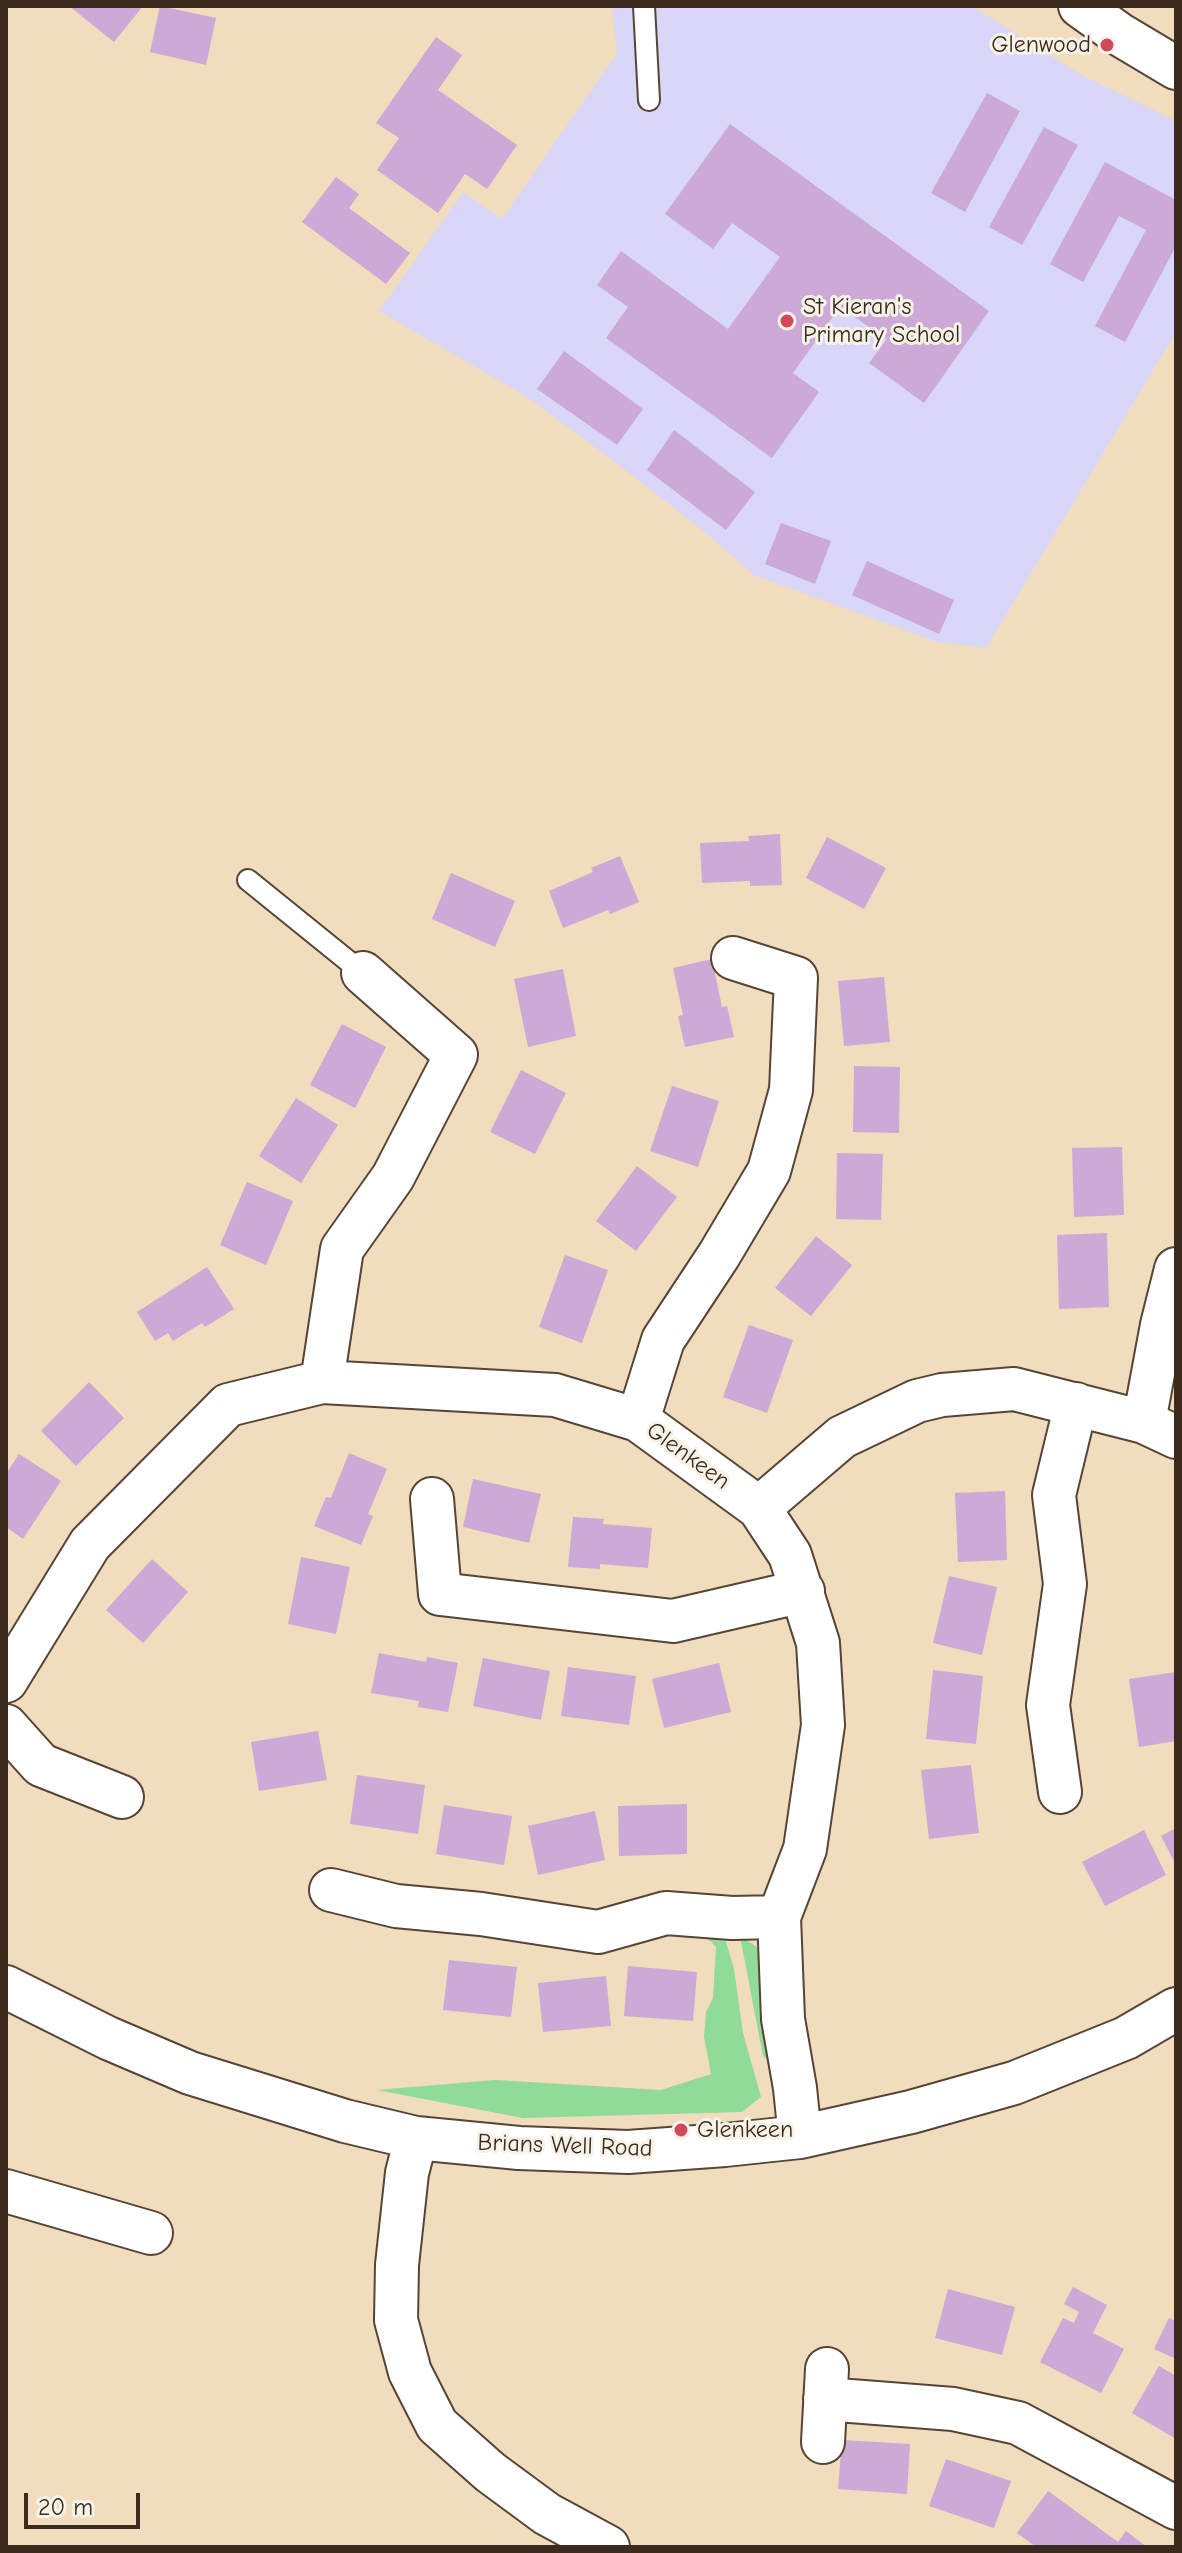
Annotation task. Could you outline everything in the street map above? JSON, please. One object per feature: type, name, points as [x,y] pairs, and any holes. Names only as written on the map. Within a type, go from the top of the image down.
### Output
[{"type":"street","points":[[1080,6],[1126,20],[1176,68]]},
{"type":"street","points":[[638,1420],[663,1340],[769,1171],[791,1090],[796,978],[733,958]]},
{"type":"street","points":[[322,1382],[342,1249],[393,1177],[456,1055],[363,973]]},
{"type":"street","points":[[759,1508],[842,1437],[917,1401],[942,1395],[1014,1389],[1160,1429],[1162,1325],[1176,1269]]},
{"type":"street","name":"Glenkeen","points":[[6,1681],[90,1544],[228,1405],[322,1382],[555,1395],[638,1420],[759,1508],[790,1555],[818,1643],[823,1725],[805,1849],[779,1917],[783,2019],[799,2113],[800,2137]]},
{"type":"street","points":[[1060,1792],[1048,1705],[1065,1584],[1054,1495],[1076,1404]]},
{"type":"street","points":[[432,1499],[440,1594],[673,1621],[803,1591]]},
{"type":"street","points":[[6,1726],[41,1765],[122,1797]]},
{"type":"street","points":[[331,1890],[396,1906],[481,1914],[598,1932],[666,1913],[732,1918],[779,1917]]},
{"type":"street","name":"Brians Well Road","points":[[6,1987],[108,2038],[190,2073],[345,2121],[416,2138],[519,2148],[628,2152],[800,2137],[911,2112],[1014,2083],[1126,2038],[1176,2009]]},
{"type":"street","points":[[416,2138],[397,2265],[396,2320],[410,2372],[437,2425],[480,2463],[547,2514],[608,2547]]},
{"type":"street","points":[[6,2191],[151,2233]]},
{"type":"street","points":[[823,2442],[826,2384],[1018,2423],[1176,2508]]},
{"type":"lane","points":[[644,6],[649,100]]},
{"type":"lane","points":[[248,880],[363,973]]},
{"type":"shaded area","name":"St Kieran's Primary School","points":[[612,6],[972,6],[1080,74],[1176,121],[1176,332],[986,648],[937,642],[754,575],[636,478],[529,398],[379,311],[463,192],[502,219],[617,53]]},
{"type":"green space","points":[[703,1933],[724,1935],[734,1969],[743,2033],[761,2097],[742,2112],[523,2118],[377,2090],[495,2080],[661,2090],[711,2074],[704,2037],[706,2012],[713,1998],[716,1947]]},
{"type":"green space","points":[[740,1936],[757,1947],[772,2065],[763,2056]]},
{"type":"building","points":[[69,6],[143,6],[114,42]]},
{"type":"building","points":[[160,6],[216,18],[206,65],[150,52]]},
{"type":"building","points":[[436,37],[462,55],[438,90],[517,145],[487,189],[465,174],[438,213],[377,170],[399,138],[376,123]]},
{"type":"building","points":[[987,93],[1020,111],[965,212],[931,193]]},
{"type":"building","points":[[730,124],[989,311],[924,403],[869,363],[887,339],[840,307],[793,373],[819,392],[772,458],[606,338],[628,307],[597,285],[621,251],[728,329],[780,257],[732,223],[713,249],[665,214]]},
{"type":"building","points":[[1044,127],[1078,145],[1022,245],[989,227]]},
{"type":"building","points":[[1105,162],[1176,200],[1176,246],[1125,342],[1095,326],[1146,230],[1119,216],[1083,282],[1050,264]]},
{"type":"building","points":[[336,177],[359,194],[349,208],[410,253],[386,284],[302,222]]},
{"type":"building","points":[[564,351],[643,409],[617,445],[537,389]]},
{"type":"building","points":[[674,430],[755,492],[726,530],[647,470]]},
{"type":"building","points":[[781,523],[831,541],[815,584],[765,564]]},
{"type":"building","points":[[867,561],[954,600],[939,634],[852,595]]},
{"type":"building","points":[[780,834],[782,885],[750,886],[750,881],[702,883],[700,843],[749,841],[748,836]]},
{"type":"building","points":[[827,837],[886,868],[864,909],[806,878]]},
{"type":"building","points":[[620,856],[639,902],[610,914],[608,910],[563,928],[549,891],[593,872],[591,868]]},
{"type":"building","points":[[451,873],[515,901],[495,947],[432,919]]},
{"type":"building","points":[[712,959],[722,1007],[727,1006],[734,1037],[685,1047],[678,1016],[683,1015],[673,968]]},
{"type":"building","points":[[563,969],[576,1036],[528,1047],[514,979]]},
{"type":"building","points":[[884,977],[890,1042],[844,1046],[838,981]]},
{"type":"building","points":[[342,1024],[386,1047],[355,1108],[310,1085]]},
{"type":"building","points":[[854,1066],[900,1067],[899,1133],[853,1132]]},
{"type":"building","points":[[521,1070],[566,1093],[535,1154],[490,1132]]},
{"type":"building","points":[[672,1086],[719,1101],[698,1167],[650,1151]]},
{"type":"building","points":[[296,1098],[338,1125],[301,1183],[259,1156]]},
{"type":"building","points":[[1122,1147],[1124,1215],[1074,1217],[1072,1148]]},
{"type":"building","points":[[837,1153],[883,1154],[881,1220],[836,1219]]},
{"type":"building","points":[[637,1166],[677,1197],[636,1251],[596,1221]]},
{"type":"building","points":[[247,1182],[293,1201],[266,1265],[220,1245]]},
{"type":"building","points":[[1107,1233],[1109,1307],[1059,1309],[1057,1235]]},
{"type":"building","points":[[816,1236],[852,1265],[811,1316],[775,1288]]},
{"type":"building","points":[[565,1255],[608,1270],[582,1343],[539,1327]]},
{"type":"building","points":[[207,1267],[234,1309],[205,1327],[202,1323],[173,1341],[168,1333],[155,1341],[137,1312]]},
{"type":"building","points":[[749,1325],[793,1340],[767,1413],[723,1397]]},
{"type":"building","points":[[89,1382],[124,1418],[76,1466],[41,1431]]},
{"type":"building","points":[[349,1453],[387,1469],[368,1514],[373,1516],[361,1545],[314,1526],[326,1497],[331,1498]]},
{"type":"building","points":[[19,1454],[61,1481],[23,1539],[6,1527],[6,1474]]},
{"type":"building","points":[[473,1479],[541,1494],[529,1543],[463,1527]]},
{"type":"building","points":[[1005,1491],[1007,1560],[958,1562],[955,1493]]},
{"type":"building","points":[[573,1517],[604,1519],[603,1524],[652,1528],[648,1568],[600,1564],[600,1569],[568,1567]]},
{"type":"building","points":[[301,1557],[350,1567],[336,1634],[288,1624]]},
{"type":"building","points":[[152,1559],[188,1592],[143,1643],[106,1610]]},
{"type":"building","points":[[949,1576],[997,1587],[982,1655],[933,1643]]},
{"type":"building","points":[[379,1653],[426,1662],[427,1657],[458,1663],[448,1712],[418,1707],[419,1701],[371,1693]]},
{"type":"building","points":[[483,1658],[550,1671],[541,1720],[473,1706]]},
{"type":"building","points":[[719,1663],[731,1712],[664,1728],[652,1679]]},
{"type":"building","points":[[568,1667],[636,1676],[629,1725],[561,1716]]},
{"type":"building","points":[[933,1670],[983,1676],[976,1744],[926,1739]]},
{"type":"building","points":[[1176,1672],[1176,1741],[1139,1747],[1129,1679]]},
{"type":"building","points":[[318,1731],[327,1780],[259,1791],[251,1742]]},
{"type":"building","points":[[971,1765],[979,1833],[929,1839],[921,1770]]},
{"type":"building","points":[[357,1775],[425,1785],[418,1834],[350,1824]]},
{"type":"building","points":[[687,1804],[687,1854],[619,1856],[618,1806]]},
{"type":"building","points":[[444,1805],[512,1816],[504,1865],[436,1854]]},
{"type":"building","points":[[595,1811],[605,1860],[538,1875],[528,1826]]},
{"type":"building","points":[[1176,1828],[1176,1865],[1161,1836]]},
{"type":"building","points":[[1144,1830],[1166,1875],[1105,1906],[1082,1862]]},
{"type":"building","points":[[449,1960],[517,1967],[511,2017],[443,2010]]},
{"type":"building","points":[[628,1966],[697,1972],[693,2021],[624,2016]]},
{"type":"building","points":[[606,1976],[611,2026],[543,2032],[538,1983]]},
{"type":"building","points":[[1073,2287],[1107,2305],[1093,2333],[1124,2349],[1101,2393],[1040,2362],[1063,2318],[1074,2323],[1079,2312],[1064,2304]]},
{"type":"building","points":[[948,2289],[1015,2307],[1002,2355],[935,2338]]},
{"type":"building","points":[[1169,2318],[1176,2321],[1176,2359],[1154,2349]]},
{"type":"building","points":[[1159,2366],[1176,2376],[1176,2439],[1132,2413]]},
{"type":"building","points":[[842,2440],[910,2444],[907,2494],[838,2489]]},
{"type":"building","points":[[946,2459],[1011,2481],[994,2528],[929,2506]]},
{"type":"building","points":[[1048,2491],[1118,2542],[1126,2531],[1147,2547],[1036,2547],[1017,2533]]},
{"type":"place","name":"Glenwood","points":[[1107,45]]},
{"type":"place","name":"St Kieran's Primary School","points":[[787,321]]},
{"type":"place","name":"Glenkeen","points":[[681,2130]]}]
